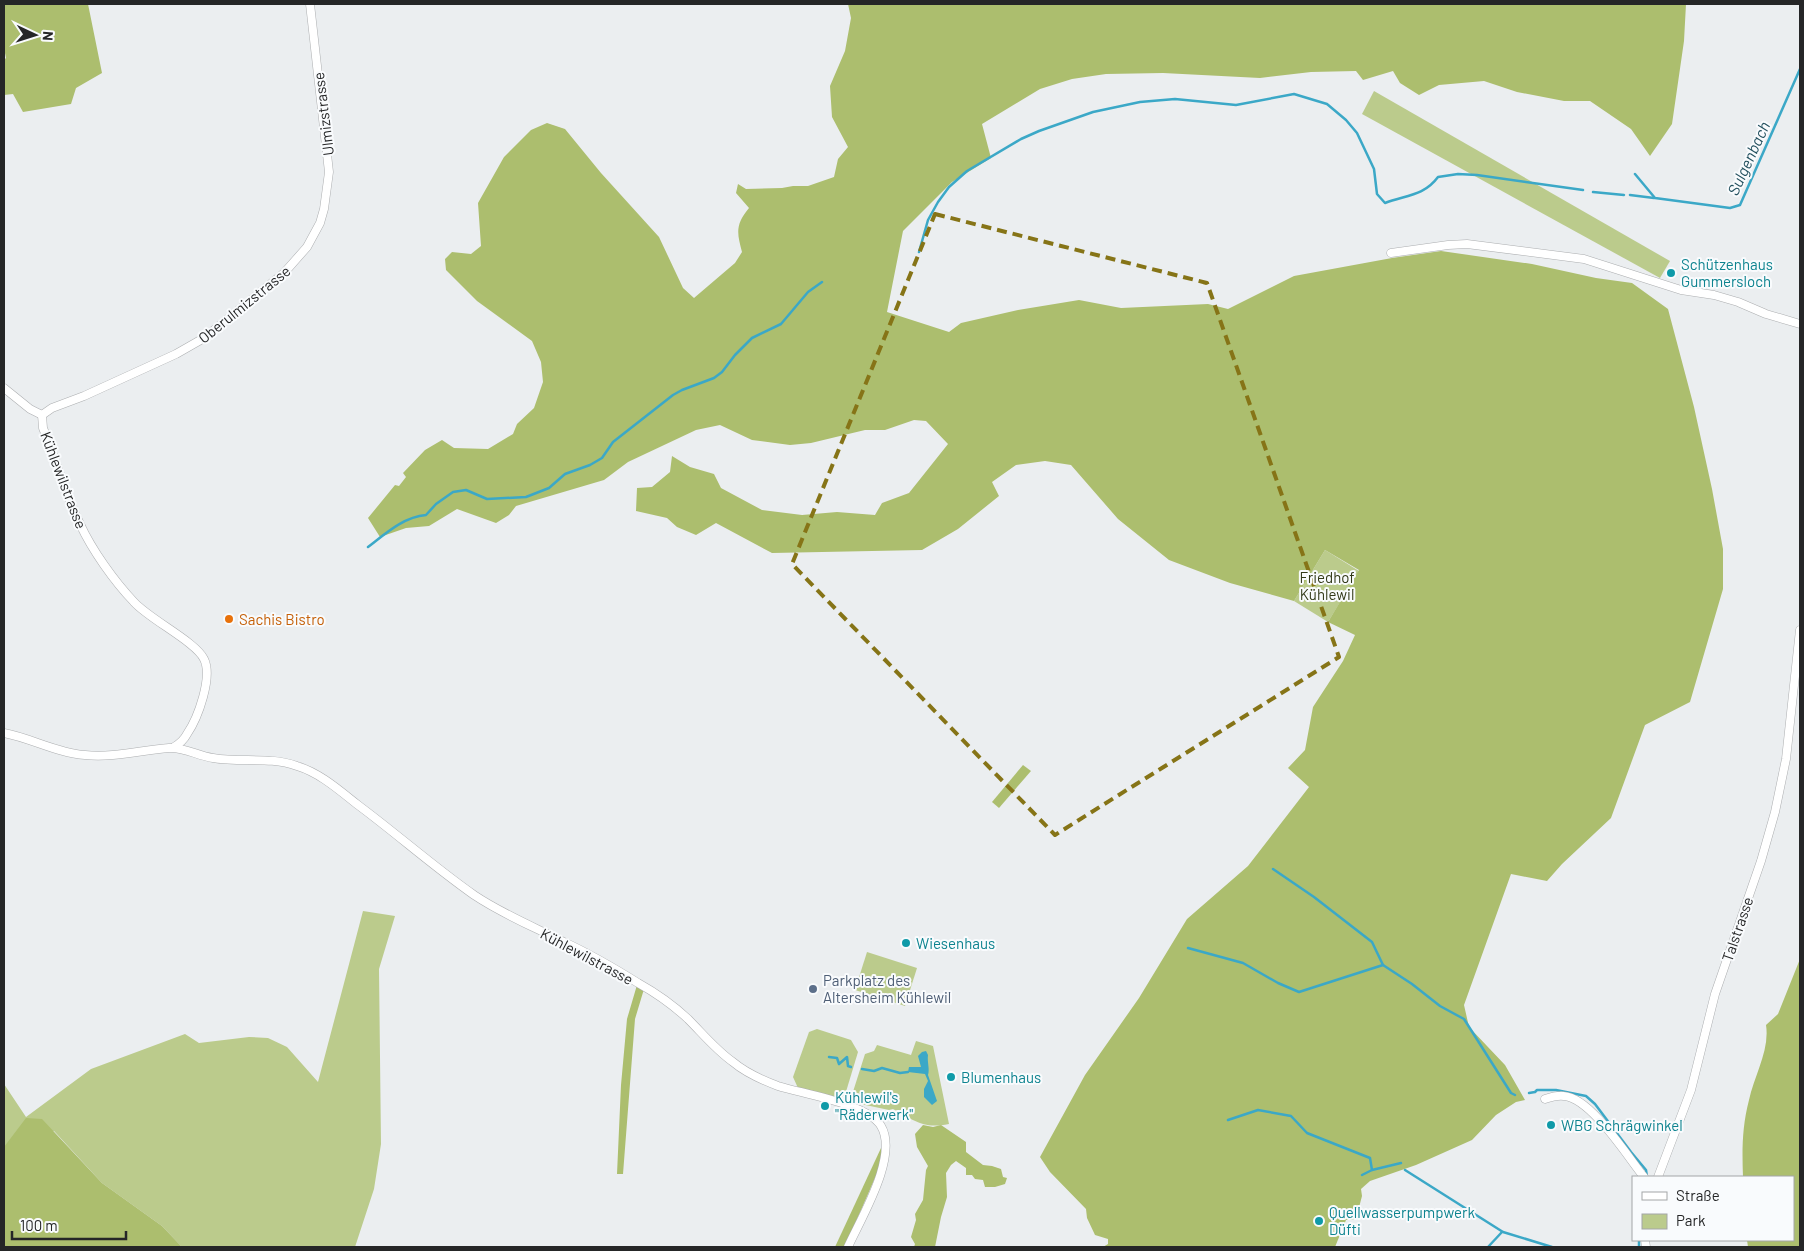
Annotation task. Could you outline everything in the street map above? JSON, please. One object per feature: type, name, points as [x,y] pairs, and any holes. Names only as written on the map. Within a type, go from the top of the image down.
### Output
[{"type":"street","name":"Ulmizstrasse","points":[[310,4],[329,172],[324,209],[320,223]]},
{"type":"street","name":"Oberulmizstrasse","points":[[42,414],[176,354],[204,338],[294,263],[307,248],[320,223]]},
{"type":"street","points":[[1391,253],[1468,244],[1584,259],[1681,290],[1722,297],[1766,314],[1800,324]]},
{"type":"street","points":[[4,388],[30,409],[42,414]]},
{"type":"street","name":"Kühlewilstrasse","points":[[42,414],[43,428],[75,514],[100,557],[135,604],[204,657],[206,671],[204,691],[199,709],[188,733],[174,748]]},
{"type":"street","name":"Talstrasse","points":[[1658,1176],[1691,1090],[1715,994],[1775,812],[1786,759],[1800,630]]},
{"type":"street","name":"Kühlewilstrasse","points":[[4,733],[22,736],[70,753],[86,756],[174,748],[221,759],[279,761],[315,773],[376,818],[454,880],[498,910],[585,952],[660,997],[686,1017],[724,1056],[742,1069],[778,1086],[854,1107],[870,1115],[883,1130],[887,1153],[882,1171],[848,1247]]},
{"type":"street","points":[[188,733],[188,744],[195,753]]},
{"type":"street","points":[[1545,1099],[1564,1096],[1580,1102],[1589,1108],[1643,1176]]},
{"type":"highlighted area","points":[[935,214],[1207,283],[1339,657],[1055,835],[792,564]]},
{"type":"green space","points":[[4,4],[88,4],[102,73],[76,88],[71,104],[23,112],[13,94],[4,95],[4,60],[6,58],[4,48]]},
{"type":"green space","points":[[848,4],[1686,4],[1684,41],[1672,124],[1650,156],[1631,129],[1590,101],[1564,101],[1517,92],[1484,81],[1439,85],[1419,95],[1400,83],[1393,71],[1363,80],[1356,71],[1311,72],[1260,78],[1163,73],[1106,74],[1072,79],[1040,89],[982,124],[991,158],[952,182],[903,231],[887,312],[949,332],[961,323],[1018,310],[1079,300],[1121,308],[1208,304],[1228,309],[1294,276],[1441,251],[1532,264],[1596,278],[1632,283],[1668,309],[1694,407],[1723,549],[1723,589],[1690,702],[1645,725],[1611,818],[1562,864],[1547,881],[1511,874],[1464,1005],[1469,1027],[1505,1065],[1525,1100],[1516,1102],[1496,1115],[1472,1140],[1416,1165],[1370,1181],[1361,1189],[1362,1196],[1356,1219],[1346,1220],[1335,1247],[1103,1247],[1108,1244],[1108,1239],[1095,1235],[1087,1218],[1086,1209],[1050,1172],[1040,1157],[1085,1075],[1139,998],[1187,919],[1248,866],[1309,787],[1288,768],[1305,750],[1313,707],[1343,661],[1355,635],[1328,622],[1359,570],[1325,550],[1294,601],[1230,583],[1169,560],[1118,519],[1071,465],[1045,461],[1016,465],[992,482],[999,496],[958,529],[922,550],[772,553],[716,523],[696,535],[677,527],[667,518],[636,511],[637,488],[652,487],[670,472],[672,456],[690,467],[714,474],[721,488],[762,510],[802,515],[837,512],[875,515],[882,503],[909,493],[948,444],[926,421],[914,420],[885,430],[865,430],[811,443],[790,445],[752,440],[720,425],[696,430],[628,462],[604,480],[516,506],[509,515],[496,523],[457,509],[429,526],[406,528],[380,537],[368,518],[395,485],[399,486],[406,477],[403,473],[425,450],[442,440],[454,448],[488,449],[513,434],[517,424],[534,408],[543,382],[541,362],[532,341],[477,301],[446,270],[445,259],[452,252],[471,254],[481,246],[478,203],[504,157],[531,130],[547,123],[565,129],[601,173],[659,237],[683,288],[694,298],[735,263],[742,252],[738,229],[741,219],[749,208],[736,193],[738,184],[746,189],[782,188],[808,186],[834,177],[838,159],[848,147],[832,117],[830,86],[845,51],[851,18]]},
{"type":"green space","points":[[1374,91],[1670,261],[1660,278],[1362,114]]},
{"type":"green space","name":"Friedhof Kühlewil","points":[[1325,550],[1359,571],[1328,622],[1294,601]]},
{"type":"green space","points":[[1023,765],[1031,771],[999,808],[992,802]]},
{"type":"green space","points":[[363,911],[395,916],[379,969],[381,1144],[374,1189],[355,1247],[182,1247],[162,1226],[102,1183],[54,1131],[4,1147],[4,1084],[26,1117],[91,1069],[185,1034],[199,1043],[249,1037],[268,1038],[287,1047],[318,1082]]},
{"type":"green space","points":[[867,952],[917,968],[905,1006],[855,990]]},
{"type":"green space","points":[[1800,959],[1800,1247],[1748,1247],[1747,1241],[1794,1241],[1794,1176],[1743,1176],[1744,1129],[1751,1091],[1764,1053],[1767,1034],[1766,1025],[1778,1014]]},
{"type":"green space","points":[[637,985],[644,989],[635,1019],[623,1174],[617,1174],[621,1085],[627,1019]]},
{"type":"green space","points":[[817,1029],[851,1040],[858,1052],[845,1095],[837,1099],[798,1088],[793,1077],[809,1032]]},
{"type":"green space","points":[[916,1041],[933,1046],[949,1124],[925,1125],[893,1109],[889,1110],[856,1103],[851,1098],[865,1054],[874,1051],[877,1045],[911,1055]]},
{"type":"green space","points":[[26,1118],[42,1119],[102,1183],[162,1226],[182,1247],[4,1247],[4,1147]]},
{"type":"green space","points":[[923,1125],[933,1127],[941,1125],[966,1142],[966,1152],[983,1165],[1001,1169],[1003,1177],[1007,1178],[1005,1184],[985,1187],[983,1180],[975,1179],[972,1175],[966,1175],[966,1168],[956,1161],[951,1165],[946,1173],[947,1197],[935,1247],[914,1247],[915,1244],[911,1237],[916,1220],[915,1214],[923,1200],[928,1166],[917,1147],[915,1134]]},
{"type":"green space","points":[[883,1147],[881,1164],[845,1247],[835,1247],[881,1148]]},
{"type":"water","points":[[926,1051],[928,1055],[928,1075],[937,1101],[932,1105],[924,1097],[924,1089],[928,1081],[925,1074],[908,1072],[909,1067],[921,1067],[918,1056]]},
{"type":"waterway","name":"Sulgenbach","points":[[1635,174],[1655,198],[1730,208],[1740,205],[1800,69]]},
{"type":"waterway","points":[[919,252],[928,220],[938,202],[949,187],[967,171],[1021,139],[1039,131],[1093,112],[1140,102],[1175,99],[1236,105],[1294,94],[1327,104],[1346,120],[1357,133],[1374,169],[1377,194],[1385,203],[1421,191],[1438,177],[1458,174],[1583,190]]},
{"type":"waterway","points":[[1593,192],[1624,195]]},
{"type":"waterway","points":[[1630,195],[1654,198]]},
{"type":"waterway","points":[[368,547],[402,523],[418,516],[426,515],[436,504],[453,492],[466,490],[487,499],[526,497],[549,488],[565,474],[590,465],[602,458],[613,442],[673,395],[714,378],[722,372],[752,338],[781,324],[808,292],[822,282]]},
{"type":"waterway","points":[[1273,869],[1314,897],[1372,942],[1383,965],[1412,984],[1440,1006],[1464,1019],[1511,1093],[1515,1095]]},
{"type":"waterway","points":[[1188,948],[1243,963],[1278,983],[1299,992],[1383,965]]},
{"type":"waterway","points":[[829,1057],[837,1058],[839,1064],[847,1057],[848,1066],[851,1067]]},
{"type":"waterway","points":[[862,1069],[874,1071],[882,1068],[900,1073],[908,1072]]},
{"type":"waterway","points":[[1529,1093],[1537,1090],[1556,1090],[1586,1096],[1595,1104],[1646,1170],[1647,1176]]},
{"type":"waterway","points":[[1228,1120],[1258,1110],[1291,1116],[1307,1133],[1370,1158],[1372,1170],[1401,1163]]},
{"type":"waterway","points":[[1362,1175],[1372,1170]]},
{"type":"waterway","points":[[1405,1170],[1503,1232],[1552,1247]]},
{"type":"waterway","points":[[1488,1247],[1502,1232]]},
{"type":"waterway","points":[[1639,1241],[1639,1247]]},
{"type":"place","name":"Schützenhaus Gummersloch","points":[[1671,273]]},
{"type":"place","name":"Sachis Bistro","points":[[229,619]]},
{"type":"place","name":"Wiesenhaus","points":[[906,943]]},
{"type":"place","name":"Parkplatz des Altersheim Kühlewil","points":[[813,989]]},
{"type":"place","name":"Blumenhaus","points":[[951,1077]]},
{"type":"place","name":"Kühlewil's \"Räderwerk\"","points":[[825,1106]]},
{"type":"place","name":"WBG Schrägwinkel","points":[[1551,1125]]},
{"type":"place","name":"Quellwasserpumpwerk Düfti","points":[[1319,1221]]}]
